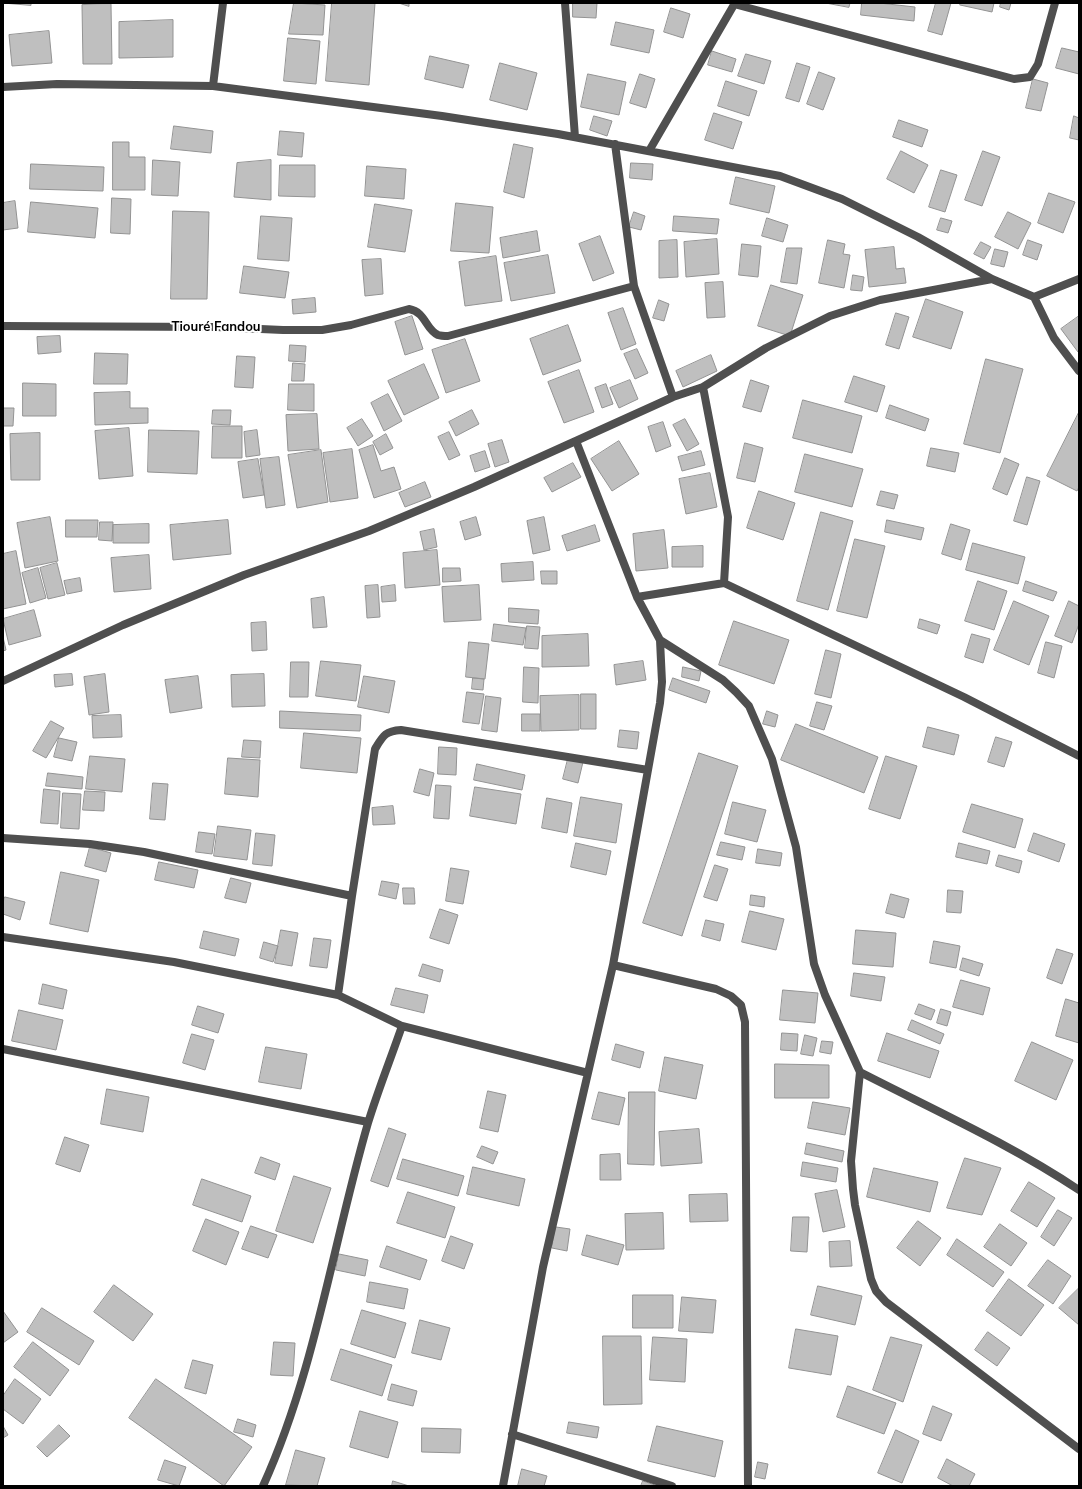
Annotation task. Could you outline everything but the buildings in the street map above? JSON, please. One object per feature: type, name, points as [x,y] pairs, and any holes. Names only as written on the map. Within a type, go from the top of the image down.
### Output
[{"type":"street","points":[[213,86],[223,3]]},
{"type":"street","points":[[565,3],[575,137]]},
{"type":"street","points":[[649,151],[735,4],[1014,79],[1030,77],[1038,64],[1055,3]]},
{"type":"street","points":[[3,87],[57,84],[213,86],[442,116],[575,137],[780,176],[842,199],[918,237],[992,279],[1034,297],[1054,338],[1079,371]]},
{"type":"street","points":[[615,144],[634,286],[673,397]]},
{"type":"street","points":[[3,681],[123,625],[244,575],[368,531],[474,487],[673,397],[703,387],[766,348],[830,316],[880,300],[992,279]]},
{"type":"street","points":[[1034,297],[1079,279]]},
{"type":"street","points":[[3,326],[216,327],[322,330],[351,325],[409,309],[416,310],[432,330],[439,335],[448,336],[634,286]]},
{"type":"street","points":[[703,387],[728,517],[724,583]]},
{"type":"street","points":[[503,1486],[543,1267],[613,964],[660,703],[662,682],[660,640],[637,597],[576,441]]},
{"type":"street","points":[[637,597],[724,583],[964,697],[1079,756]]},
{"type":"street","points":[[660,640],[724,680],[749,706],[772,759],[796,847],[814,964],[825,995],[860,1072],[851,1161],[852,1189],[854,1205],[871,1279],[876,1291],[886,1302],[1079,1449]]},
{"type":"street","points":[[338,995],[375,749],[382,737],[391,731],[401,730],[648,770]]},
{"type":"street","points":[[3,838],[90,844],[144,852],[352,896]]},
{"type":"street","points":[[3,937],[174,962],[338,995],[402,1026],[588,1073]]},
{"type":"street","points":[[613,964],[716,989],[731,996],[741,1005],[745,1022],[748,1486]]},
{"type":"street","points":[[263,1486],[278,1452],[300,1387],[368,1122],[402,1026]]},
{"type":"street","points":[[3,1049],[368,1122]]},
{"type":"street","points":[[860,1072],[1038,1165],[1079,1190]]},
{"type":"street","points":[[512,1434],[672,1486]]},
{"type":"district","name":"Tiouré Fandou","points":[[216,327]]}]
